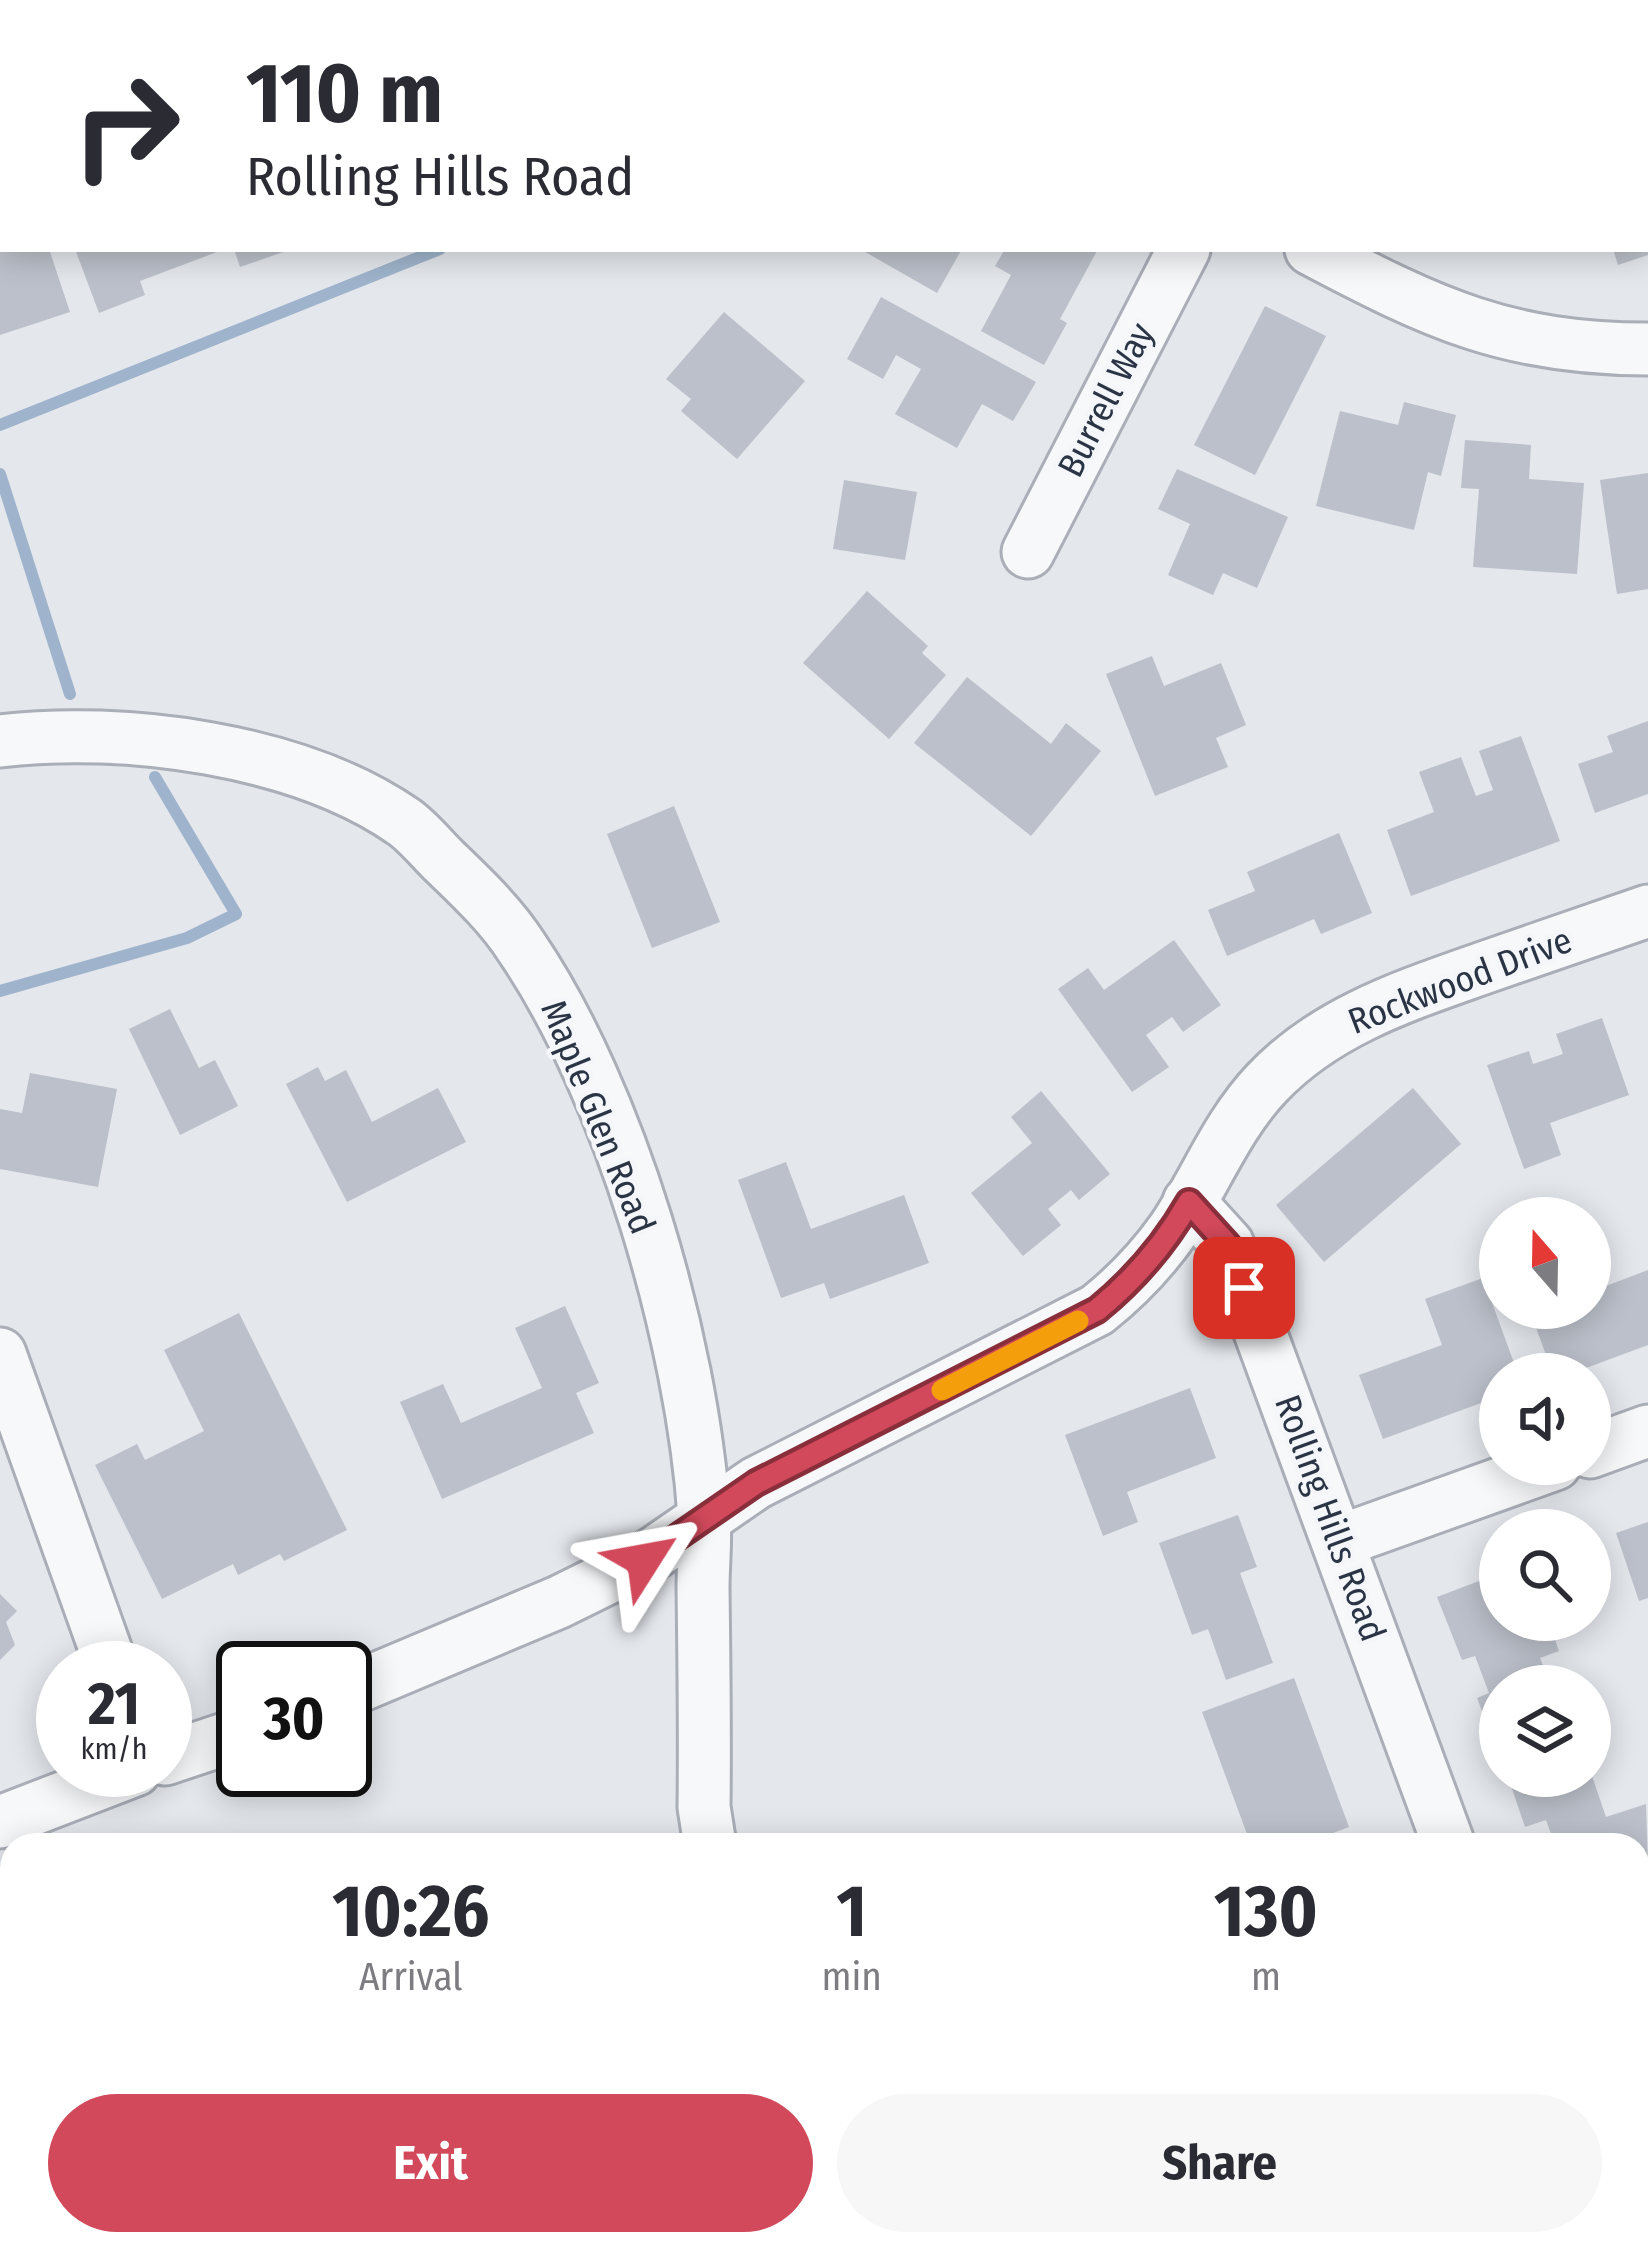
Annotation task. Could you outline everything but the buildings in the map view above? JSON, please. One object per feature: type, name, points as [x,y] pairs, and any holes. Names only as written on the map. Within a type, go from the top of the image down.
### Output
[{"type":"street","name":"Burrell Way","points":[[1028,552],[1182,252]]},
{"type":"street","points":[[1317,252],[1455,320],[1522,339],[1592,349],[1648,349]]},
{"type":"street","name":"Maple Glen Road","points":[[0,741],[86,736],[148,741],[279,767],[341,788],[405,823],[522,946],[576,1043],[628,1170],[678,1349],[705,1519],[704,1807],[708,1833]]},
{"type":"street","name":"Rockwood Drive","points":[[372,1681],[559,1602],[644,1560],[756,1483],[1097,1310],[1127,1286],[1174,1229],[1227,1136],[1264,1086],[1330,1032],[1402,997],[1648,911]]},
{"type":"street","name":"Rolling Hills Road","points":[[1189,1202],[1228,1245],[1445,1833]]},
{"type":"street","points":[[0,1354],[102,1641]]},
{"type":"street","points":[[1611,1444],[1648,1431]]},
{"type":"street","points":[[1340,1541],[1497,1485]]},
{"type":"street","points":[[0,1822],[65,1797]]},
{"type":"waterway","points":[[0,425],[432,252]]},
{"type":"waterway","points":[[0,474],[70,694]]},
{"type":"waterway","points":[[0,991],[187,938],[236,914],[155,777]]},
{"type":"slow traffic","points":[[942,1390],[1078,1321]]},
{"type":"route","points":[[644,1560],[756,1483],[1097,1310],[1127,1286],[1174,1229],[1189,1202],[1228,1245],[1244,1288]]}]
